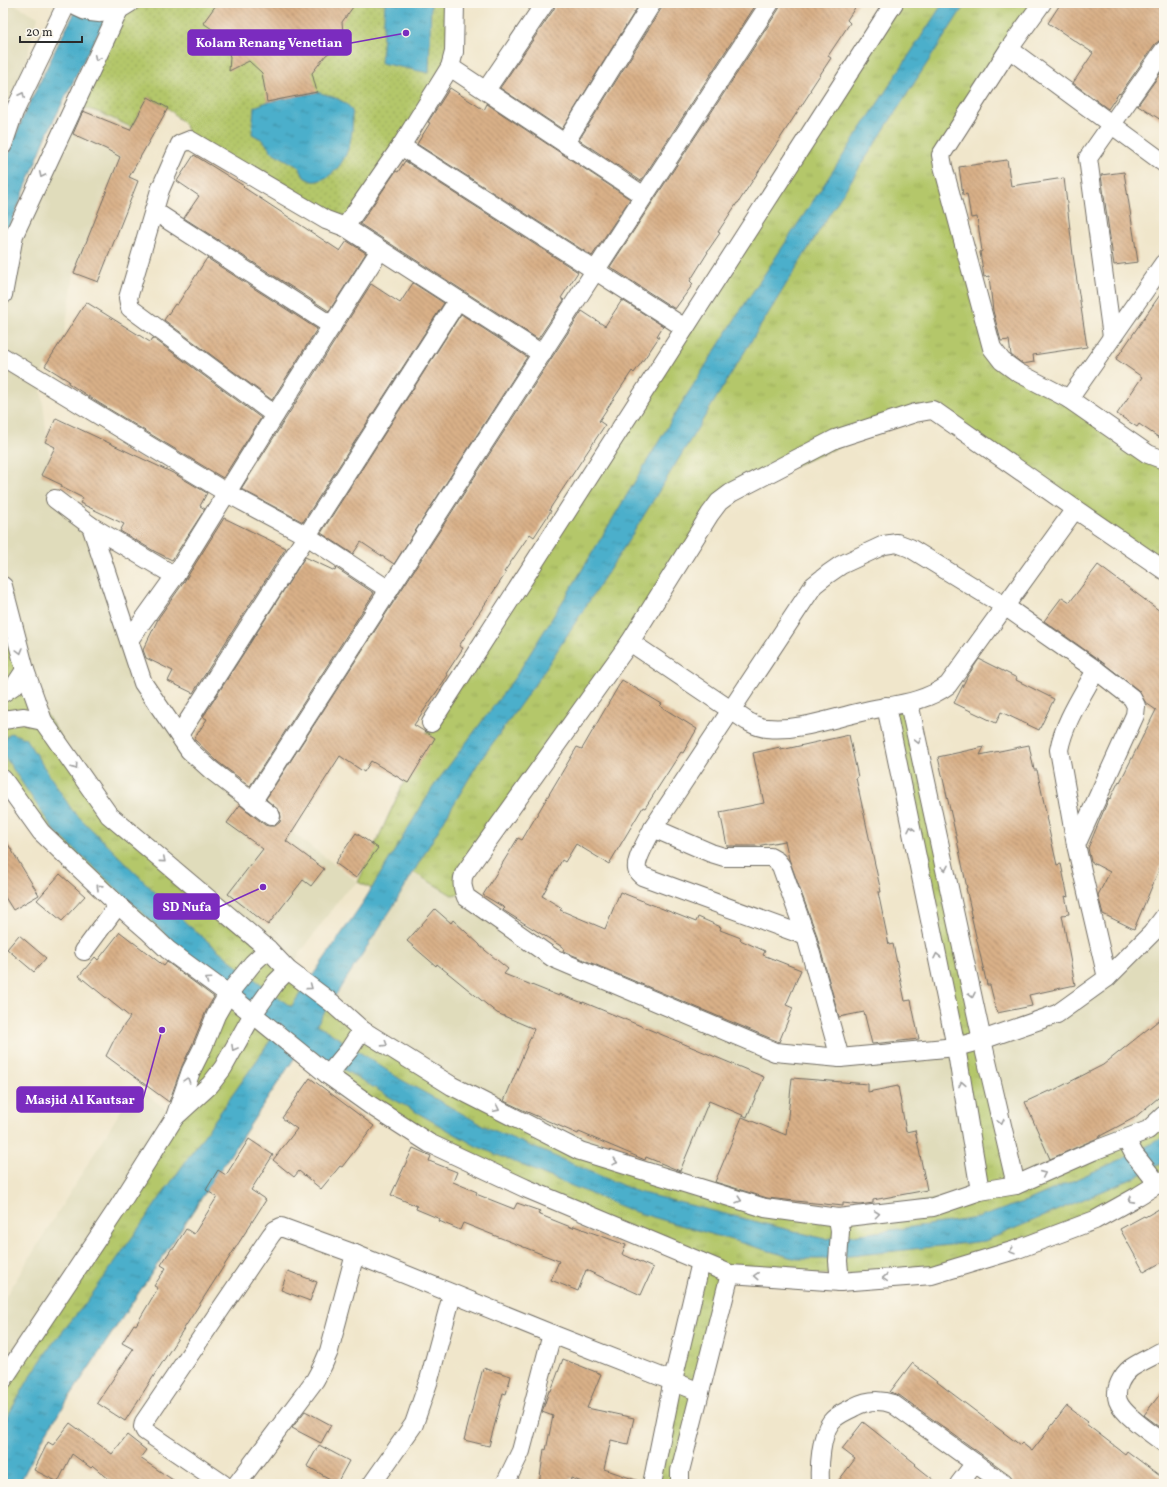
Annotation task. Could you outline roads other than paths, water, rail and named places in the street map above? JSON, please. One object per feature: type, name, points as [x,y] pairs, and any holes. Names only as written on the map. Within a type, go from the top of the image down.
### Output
[{"type":"street","points":[[3,145],[14,112],[67,3]]},
{"type":"street","points":[[71,3],[76,7],[91,12],[108,13],[125,6]]},
{"type":"street","points":[[345,227],[401,146],[450,67],[454,52],[455,3]]},
{"type":"street","points":[[486,90],[545,3]]},
{"type":"street","points":[[565,143],[652,3]]},
{"type":"street","points":[[252,802],[595,270],[770,3]]},
{"type":"street","points":[[431,723],[894,3]]},
{"type":"street","points":[[1042,3],[1009,49],[941,155],[943,166],[992,348],[1002,361],[1017,372],[1069,400],[1148,454],[1164,460]]},
{"type":"street","points":[[3,294],[14,235],[125,6]]},
{"type":"street","points":[[1009,49],[1164,163]]},
{"type":"street","points":[[1112,337],[1088,158],[1164,50]]},
{"type":"street","points":[[450,67],[644,196]]},
{"type":"street","points":[[274,415],[130,308],[128,303],[128,298],[160,190],[180,144],[190,140],[326,220],[345,227],[542,354]]},
{"type":"street","points":[[401,146],[685,328]]},
{"type":"street","points":[[154,211],[332,326]]},
{"type":"street","points":[[129,640],[175,576],[274,415],[380,250]]},
{"type":"street","points":[[1069,400],[1164,263]]},
{"type":"street","points":[[179,736],[458,300]]},
{"type":"street","points":[[3,357],[227,492],[307,536],[389,590]]},
{"type":"street","points":[[1164,570],[932,410],[915,413],[835,440],[731,492],[719,502],[630,642],[464,874],[462,880],[462,887],[466,897],[553,958],[774,1052],[840,1058],[956,1047],[982,1040],[1057,1014],[1107,978],[1152,933],[1164,917]]},
{"type":"street","points":[[55,499],[91,526],[175,576]]},
{"type":"street","points":[[630,642],[731,710],[755,725],[766,728],[794,728],[886,706],[909,703],[929,696],[948,685],[1075,510]]},
{"type":"street","points":[[91,526],[143,683],[189,750],[211,770],[271,816]]},
{"type":"street","points":[[806,936],[642,876],[636,867],[653,828],[814,585],[841,565],[884,545],[897,543],[910,548],[1006,607],[1096,670],[1132,698],[1136,706],[1135,714],[1076,845]]},
{"type":"street","points":[[3,586],[25,670],[43,722],[109,815],[268,949],[282,976],[332,1003],[362,1030],[452,1086],[580,1151],[765,1208],[839,1225],[933,1207],[980,1191],[1016,1185],[1093,1151],[1148,1130],[1164,1115]]},
{"type":"street","points":[[3,693],[14,687],[25,670]]},
{"type":"street","points":[[1096,670],[1065,727],[1059,750],[1076,845],[1107,978]]},
{"type":"street","points":[[909,703],[982,1040],[1016,1185]]},
{"type":"street","points":[[886,706],[956,1047],[980,1191]]},
{"type":"street","points":[[3,720],[24,717],[43,722]]},
{"type":"street","points":[[3,779],[41,832],[168,950],[256,1009],[272,1030],[299,1051],[333,1071],[370,1105],[429,1143],[524,1188],[730,1274],[840,1282],[932,1275],[1015,1250],[1095,1220],[1161,1182],[1134,1154],[1126,1139]]},
{"type":"street","points":[[653,828],[711,853],[724,857],[770,857],[781,866],[806,936],[840,1058]]},
{"type":"street","points":[[927,906],[952,902]]},
{"type":"street","points":[[84,951],[118,905]]},
{"type":"street","points":[[3,1380],[119,1206],[175,1117],[190,1071],[203,1047],[216,1015],[230,991],[253,963],[268,949]]},
{"type":"street","points":[[175,1117],[210,1085],[223,1068],[256,1009],[282,976]]},
{"type":"street","points":[[333,1071],[362,1030]]},
{"type":"street","points":[[839,1225],[838,1261],[840,1282]]},
{"type":"street","points":[[222,1484],[145,1431],[143,1427],[144,1422],[275,1230],[281,1227],[355,1254],[452,1295],[673,1380],[700,1392]]},
{"type":"street","points":[[237,1484],[315,1380],[323,1365],[329,1351],[355,1254]]},
{"type":"street","points":[[652,1484],[673,1380],[701,1262]]},
{"type":"street","points":[[680,1484],[680,1471],[730,1274]]},
{"type":"street","points":[[372,1484],[414,1424],[429,1380],[452,1295]]},
{"type":"street","points":[[504,1484],[521,1451],[552,1334]]},
{"type":"street","points":[[1164,1350],[1131,1369],[1122,1379],[1118,1387],[1118,1402],[1131,1417],[1164,1443]]},
{"type":"street","points":[[821,1484],[819,1460],[826,1430],[835,1417],[864,1401],[871,1400],[893,1404],[1004,1484]]},
{"type":"street","points":[[959,1484],[975,1463]]},
{"type":"water","points":[[80,3],[115,3],[88,52],[48,132],[3,243],[3,170],[23,117],[58,44]]},
{"type":"water","points":[[385,3],[431,3],[429,73],[381,63]]},
{"type":"water","points":[[943,3],[966,3],[827,218],[630,538],[540,677],[477,765],[394,905],[317,1024],[400,1079],[486,1127],[638,1192],[825,1239],[978,1218],[1029,1200],[1122,1159],[1164,1136],[1164,1162],[1136,1177],[985,1241],[823,1259],[797,1259],[632,1211],[476,1146],[303,1045],[45,1434],[19,1484],[3,1484],[3,1424],[30,1377],[50,1347],[88,1300],[278,1028],[176,944],[53,829],[3,754],[3,741],[10,733],[25,738],[72,810],[187,924],[236,965],[291,1007],[364,901],[433,787],[516,676],[576,580],[683,401],[744,305]]},
{"type":"water","points":[[317,92],[337,98],[350,107],[352,112],[352,134],[344,159],[334,172],[320,180],[311,181],[304,177],[299,167],[272,152],[263,140],[252,134],[254,107],[267,102]]},
{"type":"place","name":"Kolam Renang Venetian","points":[[406,33]]},
{"type":"place","name":"SD Nufa","points":[[263,887]]},
{"type":"place","name":"Masjid Al Kautsar","points":[[162,1030]]}]
